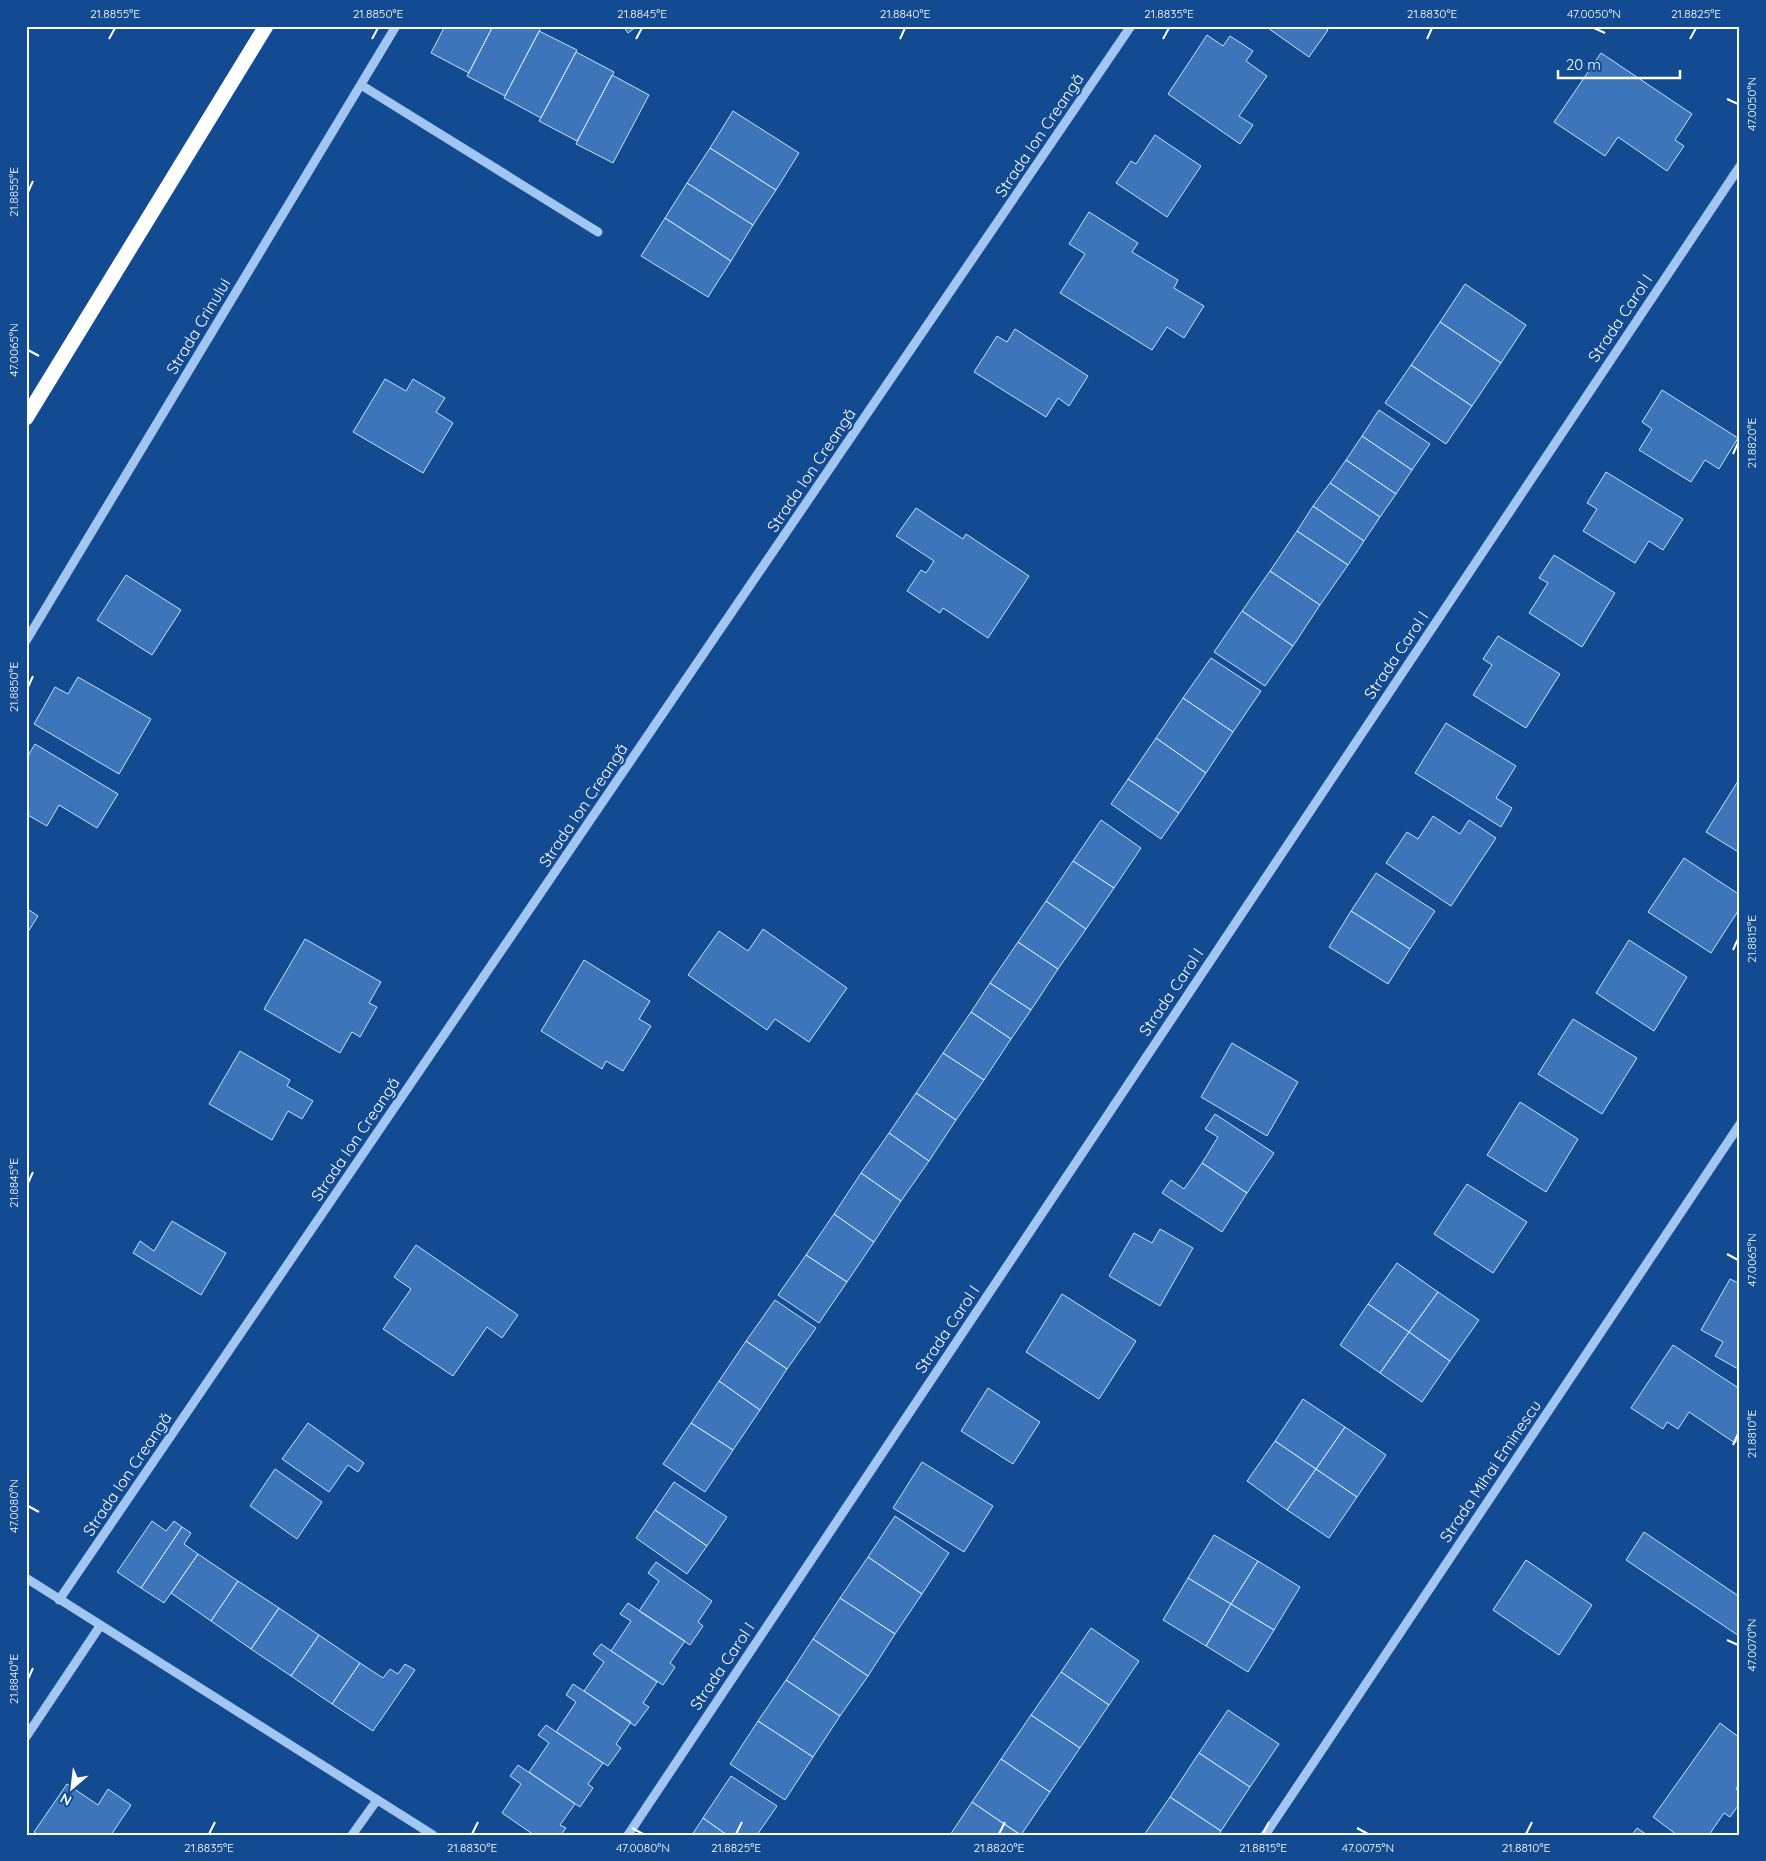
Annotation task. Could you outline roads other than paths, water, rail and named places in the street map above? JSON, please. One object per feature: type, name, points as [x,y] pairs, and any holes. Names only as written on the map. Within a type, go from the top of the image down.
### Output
[{"type":"highway","points":[[26,418],[266,26]]},
{"type":"street","name":"Strada Crinului","points":[[26,641],[396,26]]},
{"type":"street","name":"Strada Ion Creangă","points":[[59,1600],[1131,26]]},
{"type":"street","points":[[361,85],[598,232]]},
{"type":"street","name":"Strada Carol I","points":[[628,1835],[1740,166]]},
{"type":"street","name":"Strada Mihai Eminescu","points":[[1265,1835],[1740,1124]]},
{"type":"street","points":[[26,1578],[432,1835]]},
{"type":"street","points":[[26,1737],[100,1626]]},
{"type":"street","points":[[352,1835],[377,1800]]}]
